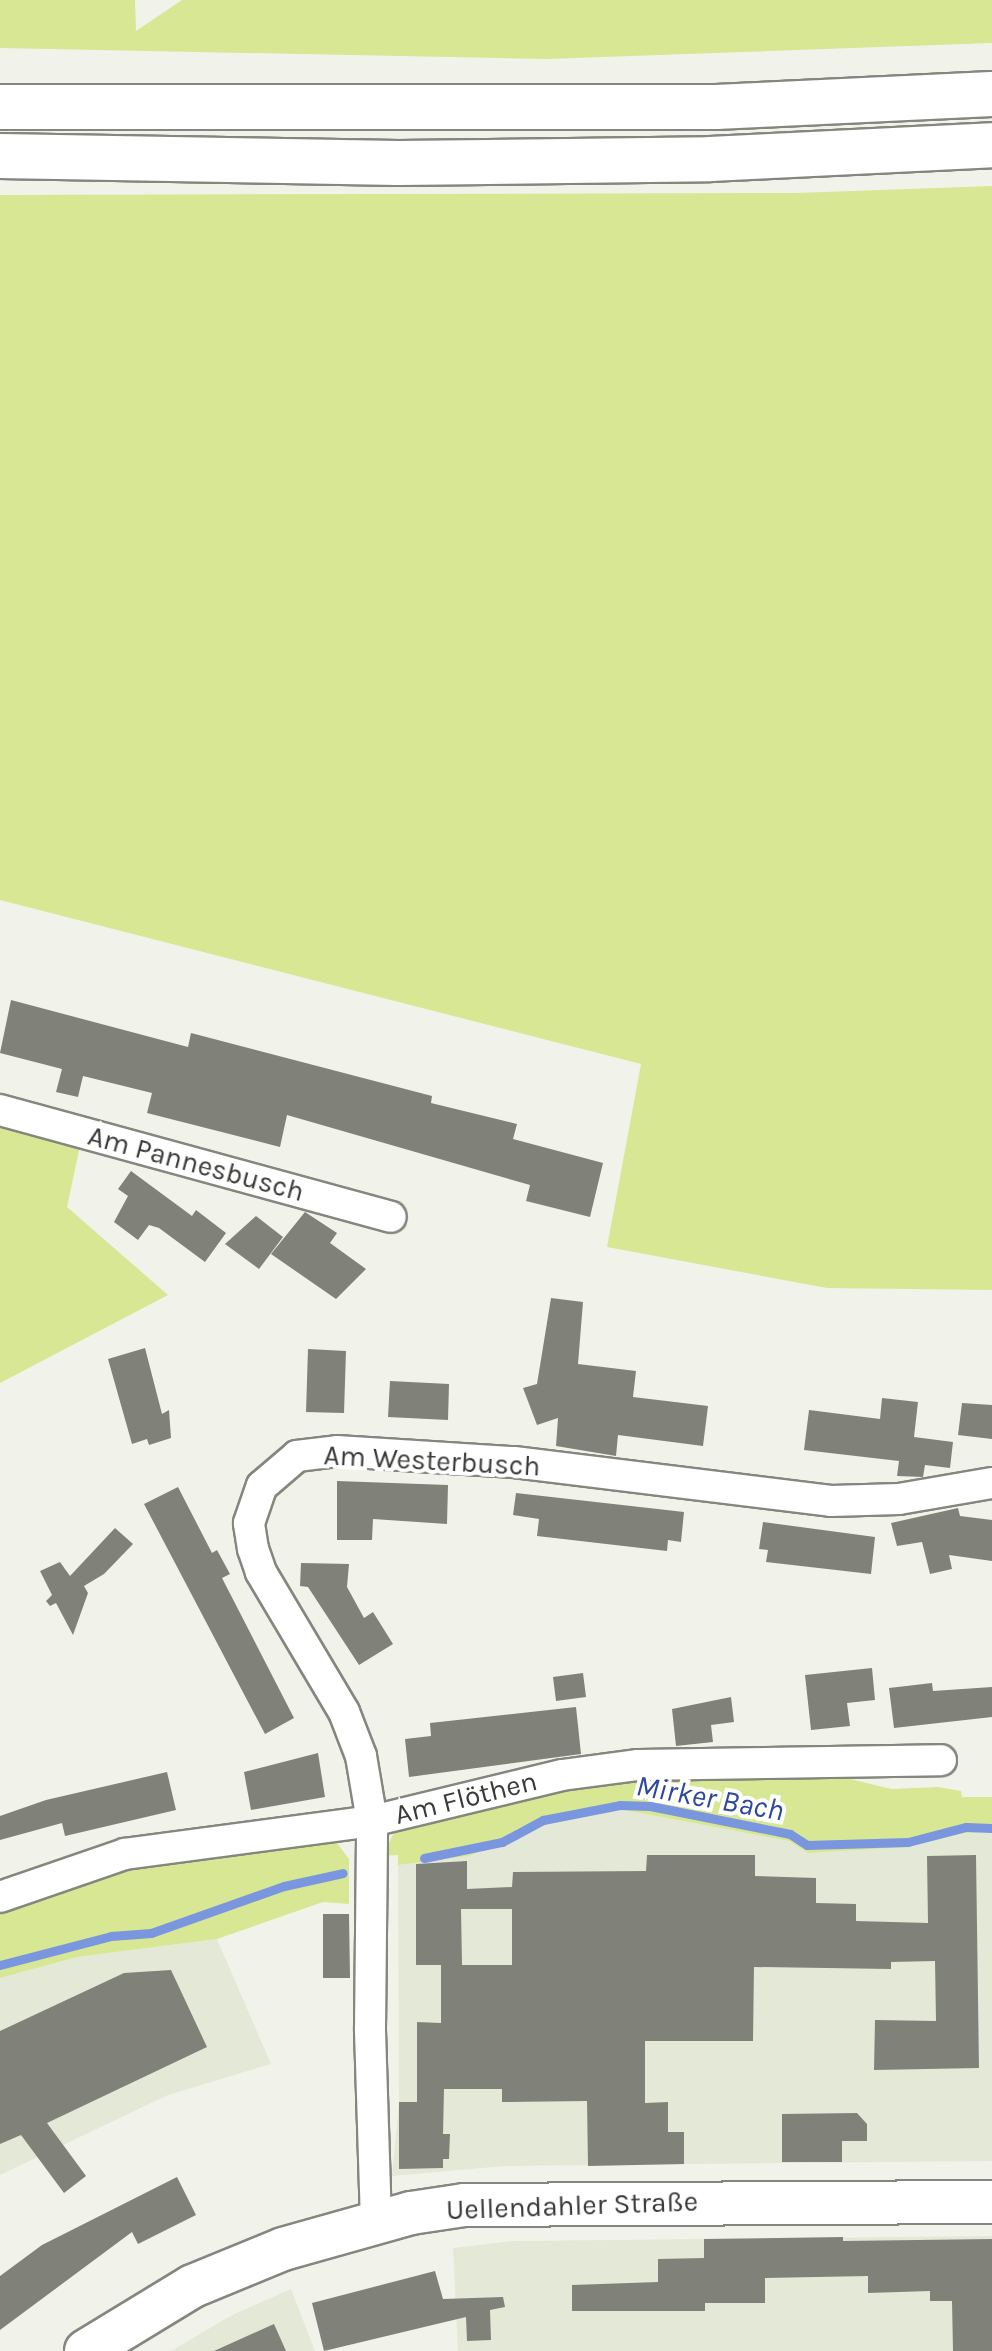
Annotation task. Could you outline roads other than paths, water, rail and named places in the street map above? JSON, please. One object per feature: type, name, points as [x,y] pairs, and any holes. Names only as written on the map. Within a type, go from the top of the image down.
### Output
[{"type":"highway","points":[[0,107],[716,107],[992,94]]},
{"type":"highway","points":[[0,156],[445,162],[710,159],[992,145]]},
{"type":"main road","name":"Uellendahler Straße","points":[[86,2351],[193,2286],[283,2249],[376,2222],[464,2205],[992,2202]]},
{"type":"street","name":"Am Pannesbusch","points":[[0,1110],[391,1217]]},
{"type":"street","name":"Am Westerbusch","points":[[376,2222],[370,2028],[372,1821],[361,1756],[344,1712],[261,1572],[253,1549],[249,1523],[262,1486],[297,1456],[337,1451],[514,1462],[831,1501],[899,1499],[992,1483]]},
{"type":"street","name":"Am Flöthen","points":[[0,1897],[125,1854],[372,1821],[562,1775],[638,1765],[941,1760]]},
{"type":"waterway","name":"Mirker Bach","points":[[424,1858],[502,1842],[543,1820],[620,1805],[650,1806],[790,1834],[807,1845],[908,1842],[966,1827],[992,1828]]},
{"type":"waterway","name":"Mirker Bach","points":[[0,1965],[111,1936],[151,1933],[284,1886],[343,1873]]}]
